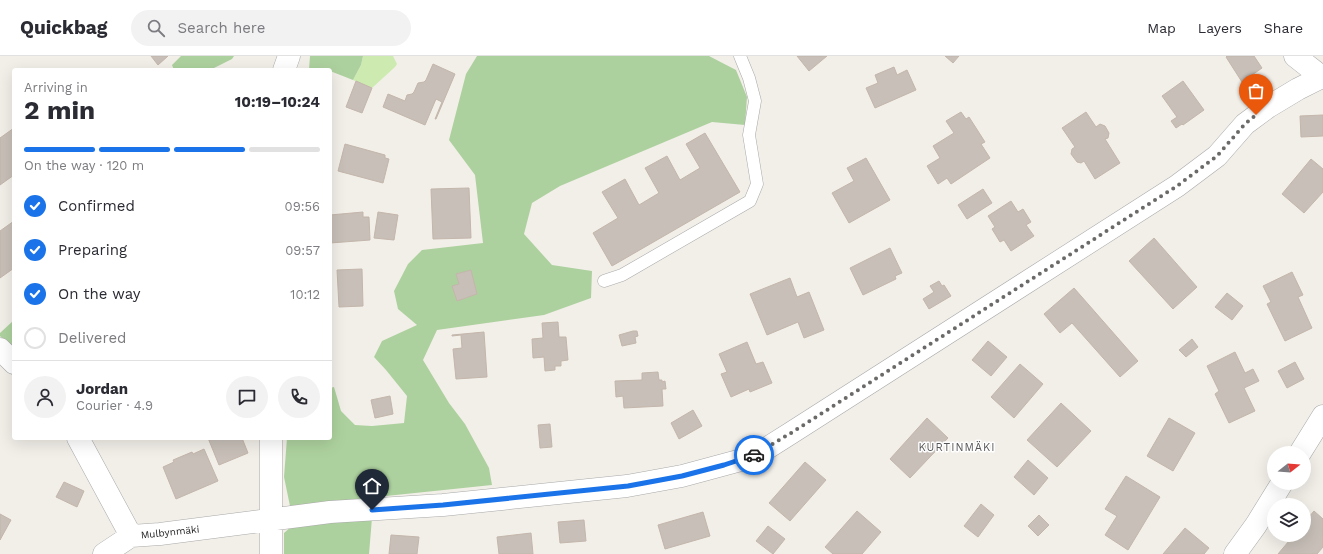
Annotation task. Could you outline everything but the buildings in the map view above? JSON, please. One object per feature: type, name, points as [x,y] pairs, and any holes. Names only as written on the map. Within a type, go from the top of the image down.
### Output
[{"type":"street","points":[[285,68],[289,56]]},
{"type":"street","points":[[1295,56],[1322,77]]},
{"type":"street","name":"Mulbynmäki","points":[[79,440],[131,536],[160,534],[330,512],[443,505],[628,486],[682,476],[745,459],[760,452],[791,433],[1177,186],[1217,156],[1245,124],[1280,100],[1322,77]]},
{"type":"street","points":[[0,349],[12,361]]},
{"type":"street","points":[[1304,446],[1323,416]]},
{"type":"street","points":[[271,440],[271,554]]},
{"type":"street","points":[[1235,554],[1256,525],[1278,490]]},
{"type":"street","points":[[104,554],[131,536]]},
{"type":"lane","points":[[604,280],[622,275],[733,212],[750,200],[757,184],[749,135],[755,101],[749,78],[740,56]]},
{"type":"green space","points":[[181,56],[234,56],[232,59],[214,68],[173,68],[172,65]]},
{"type":"green space","points":[[310,56],[363,56],[361,65],[353,80],[332,72],[332,68],[309,68]]},
{"type":"green space","points":[[363,56],[393,56],[397,64],[372,88],[353,80],[361,65]]},
{"type":"green space","points":[[477,56],[709,56],[736,70],[747,97],[745,125],[712,122],[560,186],[532,203],[524,234],[552,265],[592,271],[591,298],[544,315],[437,330],[423,360],[449,403],[465,424],[489,468],[492,485],[290,506],[284,477],[287,440],[332,440],[332,388],[334,387],[341,411],[355,425],[372,426],[404,423],[407,396],[374,357],[382,341],[417,325],[398,309],[394,291],[408,264],[422,250],[483,243],[475,175],[449,140],[466,74]]},
{"type":"green space","points":[[12,322],[12,348],[0,336],[0,333]]},
{"type":"green space","points":[[372,518],[369,554],[284,554],[284,533],[292,526]]},
{"type":"way so far","points":[[754,455],[791,433],[1177,186],[1217,156],[1245,124],[1256,115]]},
{"type":"district","name":"KURTINMÄKI","points":[[957,447]]},
{"type":"route","points":[[372,510],[443,505],[628,486],[682,476],[745,459],[754,455]]}]
